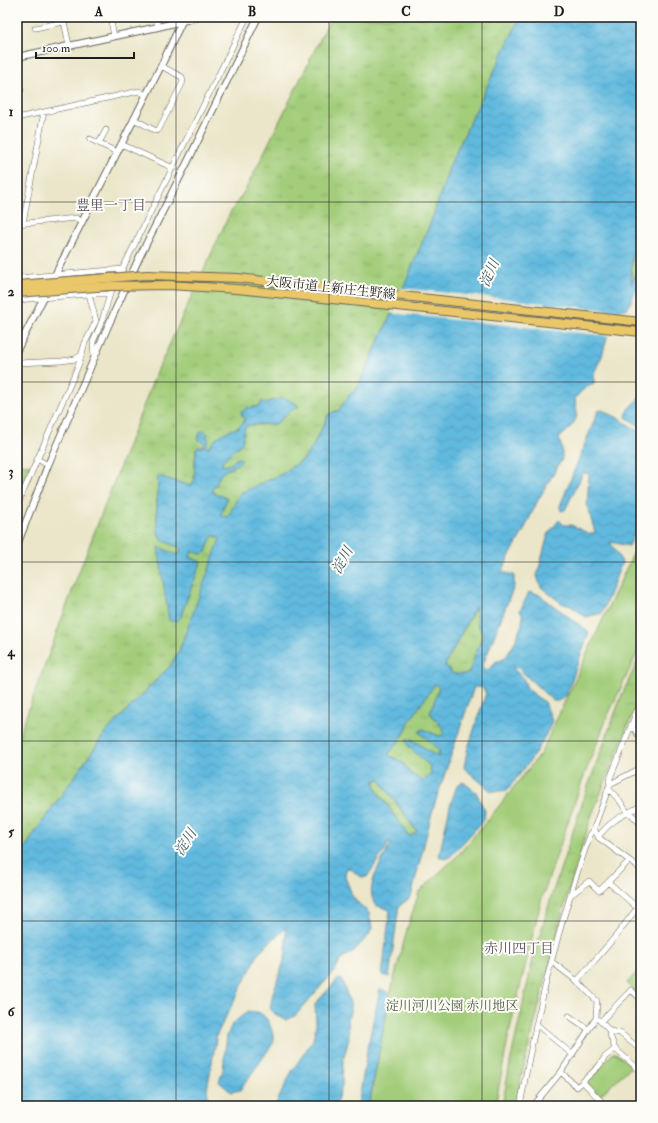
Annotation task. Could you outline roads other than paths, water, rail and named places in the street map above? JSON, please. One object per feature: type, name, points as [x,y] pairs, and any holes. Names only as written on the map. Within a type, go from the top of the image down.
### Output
[{"type":"main road","name":"大阪市道上新庄生野線","points":[[17,285],[146,275],[238,278],[641,322]]},
{"type":"main road","name":"大阪市道上新庄生野線","points":[[17,293],[110,286],[168,285],[237,289],[641,332]]},
{"type":"street","points":[[110,17],[114,36]]},
{"type":"street","points":[[156,17],[158,27]]},
{"type":"street","points":[[17,56],[158,27],[184,18],[198,17]]},
{"type":"street","points":[[94,358],[93,342],[102,321],[110,294],[247,17]]},
{"type":"street","points":[[17,546],[48,465],[139,258],[258,17]]},
{"type":"street","points":[[17,350],[184,18]]},
{"type":"street","points":[[35,28],[63,19],[69,46]]},
{"type":"street","points":[[134,120],[156,131],[160,129],[183,82],[182,77],[161,66]]},
{"type":"street","points":[[17,118],[139,91],[146,95]]},
{"type":"street","points":[[23,223],[44,112]]},
{"type":"street","points":[[99,143],[106,130]]},
{"type":"street","points":[[90,139],[117,152]]},
{"type":"street","points":[[121,144],[173,168]]},
{"type":"street","points":[[17,224],[76,218],[82,222]]},
{"type":"street","points":[[17,278],[123,269]]},
{"type":"street","points":[[17,300],[89,294],[110,294]]},
{"type":"street","points":[[17,506],[96,321],[89,294]]},
{"type":"street","points":[[17,363],[75,360],[80,356]]},
{"type":"street","points":[[37,458],[48,465]]},
{"type":"street","points":[[520,1106],[536,1024],[570,895],[590,835],[594,829],[609,786],[609,781],[641,701]]},
{"type":"street","points":[[632,725],[641,720]]},
{"type":"street","points":[[632,725],[641,739]]},
{"type":"street","points":[[609,786],[641,768]]},
{"type":"street","points":[[609,786],[628,812],[641,824]]},
{"type":"street","points":[[598,837],[605,828],[618,817],[641,806]]},
{"type":"street","points":[[594,829],[598,837],[641,869]]},
{"type":"street","points":[[570,895],[589,881],[599,891],[629,861]]},
{"type":"street","points":[[608,882],[639,910]]},
{"type":"street","points":[[577,981],[639,910],[641,903]]},
{"type":"street","points":[[552,962],[577,981],[597,1001],[599,1020],[610,1031],[620,1033],[641,1050]]},
{"type":"street","points":[[532,1106],[562,1072],[588,1029],[631,990],[641,999]]},
{"type":"street","points":[[570,1016],[588,1029]]},
{"type":"street","points":[[536,1024],[573,1055]]},
{"type":"street","points":[[610,1031],[609,1032],[615,1049],[641,1071]]},
{"type":"street","points":[[562,1072],[577,1087],[599,1066],[605,1057],[615,1049]]},
{"type":"street","points":[[583,1082],[601,1101],[601,1105]]},
{"type":"water","name":"淀川","points":[[520,17],[641,17],[641,233],[639,235],[632,258],[631,284],[641,263],[641,279],[628,308],[614,312],[602,356],[594,373],[594,383],[584,389],[575,398],[577,413],[576,418],[570,428],[559,438],[562,449],[562,459],[538,500],[502,572],[514,575],[514,586],[482,667],[486,670],[491,668],[496,661],[500,661],[506,657],[514,644],[522,624],[523,616],[520,611],[529,592],[538,594],[589,632],[566,696],[558,701],[553,701],[518,668],[512,667],[523,678],[527,688],[545,702],[552,721],[548,731],[532,758],[506,791],[491,791],[464,768],[467,751],[486,693],[482,687],[474,687],[433,809],[411,897],[399,906],[389,977],[382,975],[390,910],[375,905],[371,891],[374,877],[391,844],[390,842],[367,877],[360,876],[350,868],[346,869],[345,877],[351,894],[369,913],[372,928],[369,935],[352,953],[342,958],[336,969],[295,1016],[286,1020],[275,1014],[270,1008],[273,993],[286,955],[286,928],[260,951],[217,1034],[207,1090],[210,1106],[17,1106],[17,861],[34,834],[106,732],[170,666],[179,651],[220,539],[214,536],[211,538],[206,552],[202,554],[192,551],[190,557],[201,562],[180,618],[176,621],[169,621],[158,547],[177,555],[180,553],[181,548],[161,539],[159,535],[157,519],[158,476],[191,486],[195,479],[196,449],[198,447],[203,447],[205,443],[198,439],[200,432],[205,431],[208,434],[206,437],[209,439],[206,447],[208,448],[220,435],[241,425],[245,418],[242,416],[241,412],[247,408],[260,406],[262,401],[265,403],[283,398],[290,400],[299,406],[290,411],[276,424],[250,425],[245,427],[242,443],[222,461],[222,465],[228,465],[237,458],[242,459],[238,464],[224,472],[218,479],[216,486],[213,486],[212,492],[227,498],[221,515],[228,517],[240,493],[282,474],[304,459],[313,446],[329,414],[339,410],[350,394],[357,389],[404,286],[432,219],[450,165]],"holes":[[[475,607],[478,625],[483,635],[468,674],[453,674],[445,665]],[[435,684],[439,688],[430,713],[443,728],[444,734],[439,736],[423,729],[419,732],[439,750],[439,757],[415,741],[406,739],[409,747],[430,766],[431,775],[422,781],[410,773],[402,762],[388,755],[405,733],[409,722]],[[379,779],[417,832],[409,836],[377,791],[374,781]]]},
{"type":"water","points":[[641,396],[641,427],[626,417],[628,409]]},
{"type":"water","points":[[602,410],[620,419],[641,433],[641,520],[629,546],[610,542],[622,562],[602,613],[586,617],[571,606],[561,603],[541,587],[537,576],[548,534],[559,520],[564,525],[571,525],[590,534],[595,532],[587,506],[589,474],[583,473],[565,510],[561,511],[560,506],[598,411]]},
{"type":"water","points":[[463,782],[476,792],[485,811],[484,820],[450,857],[445,859],[439,856],[450,806],[457,785]]},
{"type":"water","points":[[338,979],[342,980],[351,1006],[348,1021],[349,1038],[343,1061],[342,1086],[335,1106],[275,1106],[292,1071],[313,1040],[316,1024],[315,1004]]},
{"type":"water","points":[[380,990],[387,991],[390,994],[369,1106],[358,1106],[368,1045]]},
{"type":"water","points":[[248,1011],[258,1012],[265,1017],[273,1033],[274,1042],[240,1090],[231,1092],[219,1082],[223,1070],[227,1036],[232,1024]]},
{"type":"district","name":"豊里一丁目","points":[[111,205]]},
{"type":"district","name":"赤川四丁目","points":[[519,948]]},
{"type":"park label","name":"淀川河川公園 赤川地区","points":[[452,1005]]}]
